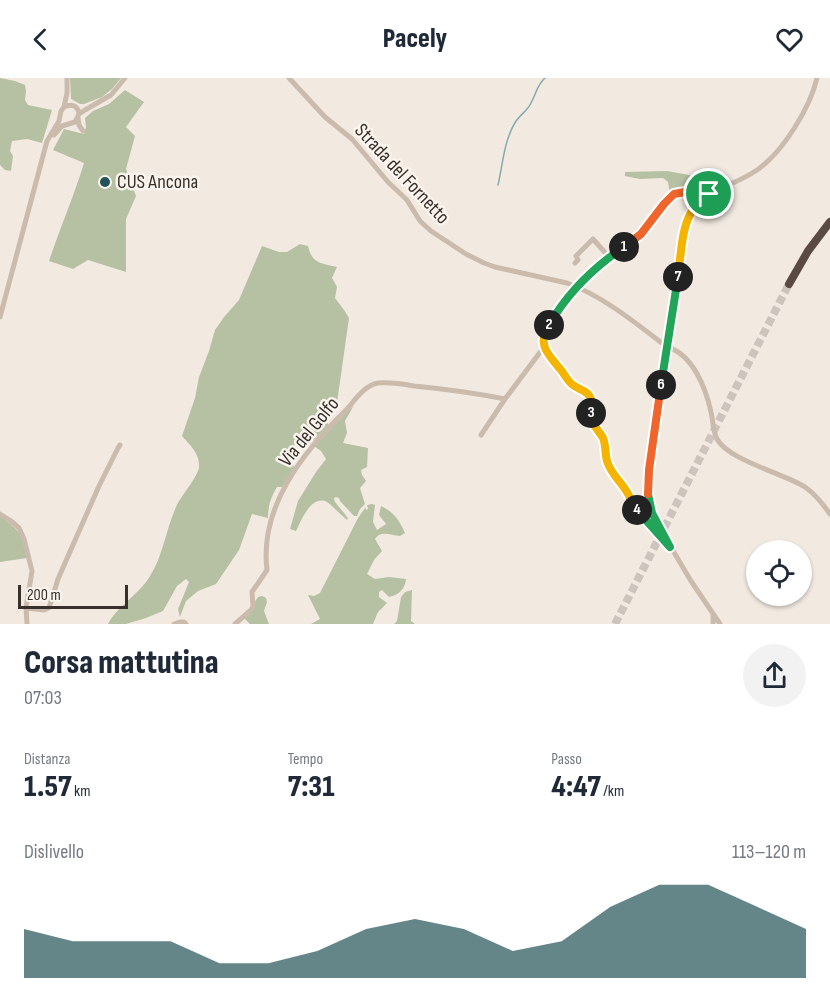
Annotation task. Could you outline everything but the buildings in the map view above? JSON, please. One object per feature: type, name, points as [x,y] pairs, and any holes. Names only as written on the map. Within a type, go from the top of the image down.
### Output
[{"type":"highway","points":[[789,284],[808,251],[830,222]]},
{"type":"street","points":[[0,317],[48,138],[59,121],[64,107],[67,78]]},
{"type":"street","points":[[47,145],[59,129],[70,124],[92,105],[111,95],[125,78]]},
{"type":"street","name":"Strada del Fornetto","points":[[289,78],[325,117],[352,139],[388,182],[407,200],[430,231],[484,263],[577,287],[604,302],[667,347],[680,353],[695,369],[708,395],[717,439],[724,447],[742,459],[804,487],[830,514]]},
{"type":"street","points":[[720,624],[670,547],[652,513],[648,482],[687,220],[692,210],[709,194],[757,170],[772,157],[785,141],[811,98],[818,78]]},
{"type":"street","points":[[60,114],[63,120],[83,130],[79,125],[78,109],[73,106],[67,93]]},
{"type":"street","points":[[64,107],[92,105]]},
{"type":"street","points":[[670,547],[631,502],[626,490],[607,462],[602,436],[593,425],[591,418],[591,397],[572,385],[548,355],[544,347],[544,332],[577,287],[609,257],[637,238],[674,194],[685,192],[709,194]]},
{"type":"street","points":[[574,263],[578,260],[576,256],[593,239],[609,257]]},
{"type":"street","points":[[481,435],[544,347]]},
{"type":"street","name":"Via del Golfo","points":[[235,624],[251,610],[252,592],[267,570],[265,555],[273,510],[280,496],[309,449],[369,387],[380,383],[410,385],[457,390],[505,399]]},
{"type":"street","points":[[26,608],[44,610],[49,608],[58,579],[99,486],[120,445]]},
{"type":"street","points":[[0,514],[19,528],[32,571],[26,608],[27,624]]},
{"type":"street","points":[[713,614],[713,624]]},
{"type":"street","points":[[174,624],[184,622],[186,624]]},
{"type":"green space","points":[[0,78],[25,85],[25,100],[28,105],[52,110],[42,143],[27,139],[12,141],[11,171],[5,170],[0,165]]},
{"type":"green space","points":[[70,78],[121,78],[102,97],[80,104],[71,99]]},
{"type":"green space","name":"CUS Ancona","points":[[125,90],[144,102],[126,127],[135,136],[126,169],[136,196],[126,219],[126,272],[88,260],[73,269],[49,261],[84,163],[53,150],[64,129],[84,134],[85,118],[93,111],[109,104]]},
{"type":"green space","points":[[667,171],[710,180],[721,176],[725,181],[708,189],[681,189],[670,194],[668,182],[663,178],[640,179],[625,176],[625,172]]},
{"type":"green space","points":[[300,244],[308,246],[312,256],[318,262],[337,267],[332,278],[337,287],[335,298],[349,318],[336,410],[327,417],[326,421],[329,425],[308,446],[293,448],[290,455],[294,467],[282,487],[277,487],[273,494],[268,518],[252,514],[239,550],[216,584],[198,591],[186,601],[180,617],[178,609],[189,582],[186,579],[177,586],[163,611],[126,624],[108,624],[150,576],[158,560],[176,507],[198,471],[199,462],[196,454],[182,436],[215,330],[239,300],[262,246],[279,252],[287,252]]},
{"type":"green space","points":[[354,405],[345,421],[347,433],[343,443],[368,448],[367,467],[361,470],[366,481],[360,488],[365,504],[357,516],[354,516],[339,498],[335,497],[335,502],[348,518],[347,520],[327,502],[320,501],[311,506],[303,516],[296,531],[290,529],[298,501],[326,459],[314,446]]},
{"type":"green space","points":[[367,505],[375,505],[373,522],[377,530],[386,524],[379,515],[381,506],[396,517],[405,533],[400,536],[386,534],[377,536],[375,539],[382,551],[367,574],[375,579],[389,577],[406,579],[403,589],[389,597],[382,590],[379,592],[379,597],[387,603],[378,612],[373,624],[311,624],[320,619],[308,595],[314,596],[320,593],[358,518],[365,508],[368,509]]},
{"type":"green space","points":[[0,516],[19,533],[27,558],[0,562]]},
{"type":"green space","points":[[412,590],[411,621],[415,624],[394,624],[397,621],[401,597],[405,592]]},
{"type":"green space","points":[[262,596],[267,602],[264,611],[269,624],[250,624],[244,618],[258,597]]},
{"type":"waterway","points":[[498,185],[506,144],[512,128],[530,105],[545,78]]},
{"type":"tunnel","points":[[615,624],[789,284]]},
{"type":"place","name":"CUS Ancona","points":[[105,182]]},
{"type":"route","points":[[685,192],[709,194],[692,210],[684,233],[649,470],[648,492],[652,513],[670,547],[631,502],[626,490],[607,462],[602,436],[593,425],[591,418],[591,397],[572,385],[548,355],[543,341],[544,332],[577,287],[609,257],[637,238],[670,197],[685,192]]}]
